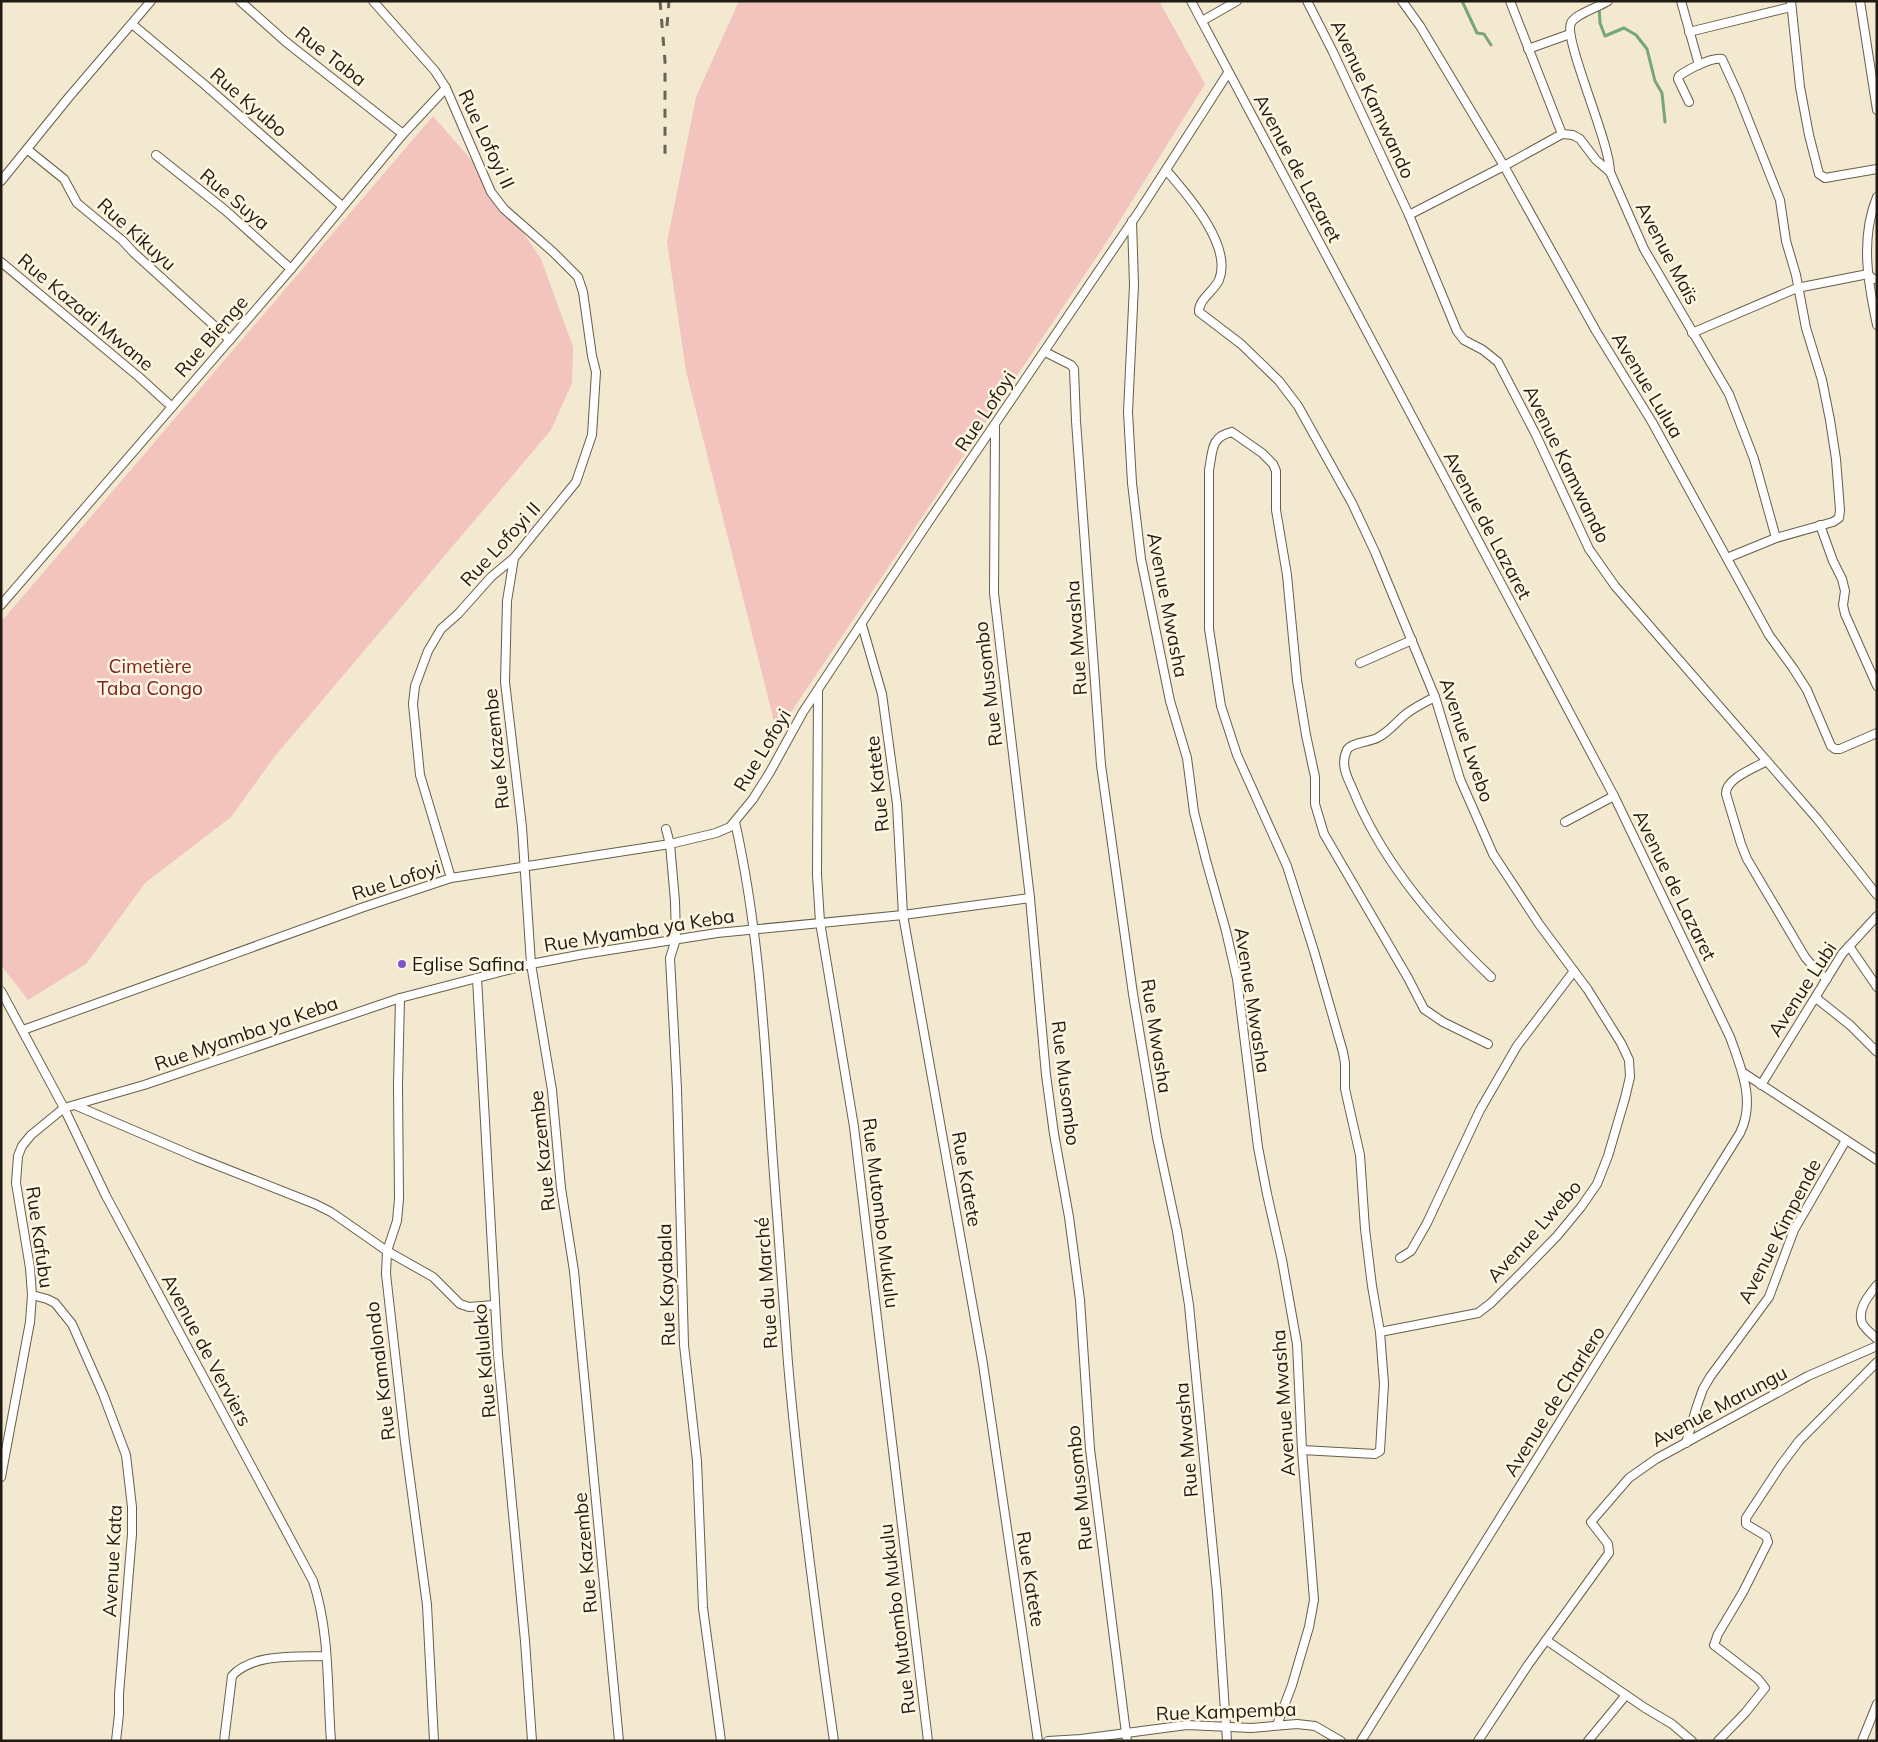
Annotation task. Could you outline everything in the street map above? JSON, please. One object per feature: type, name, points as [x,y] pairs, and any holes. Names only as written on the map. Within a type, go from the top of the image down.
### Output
[{"type":"street","points":[[1,181],[69,97],[151,1]]},
{"type":"street","name":"Rue Taba","points":[[240,1],[286,42],[403,134]]},
{"type":"street","name":"Rue Lofoyi II","points":[[373,1],[435,72],[446,88],[490,192],[504,209],[578,276],[584,292],[592,356],[596,372],[592,435],[576,482],[514,558],[491,577],[458,614],[441,629],[428,651],[413,695],[420,775],[451,878]]},
{"type":"street","name":"Avenue de Lazaret","points":[[1191,1],[1614,796],[1730,1037],[1742,1072]]},
{"type":"street","points":[[1202,21],[1237,1]]},
{"type":"street","name":"Avenue Kamwando","points":[[1307,1],[1338,60],[1410,215],[1457,331],[1464,340],[1483,350],[1498,362],[1536,434],[1589,549],[1615,586],[1818,820],[1877,895]]},
{"type":"street","name":"Avenue Lulua","points":[[1402,1],[1420,26],[1504,166],[1596,331],[1652,422],[1769,635],[1807,690],[1833,748],[1840,749],[1877,733]]},
{"type":"street","points":[[1410,215],[1562,134],[1510,1]]},
{"type":"street","points":[[1608,1],[1574,19],[1570,28],[1570,34],[1604,143],[1610,172]]},
{"type":"street","points":[[1681,1],[1699,65]]},
{"type":"street","points":[[1860,1],[1877,110]]},
{"type":"street","points":[[1689,32],[1791,4],[1800,87],[1809,136],[1819,174],[1825,178],[1877,169]]},
{"type":"street","name":"Rue Kyubo","points":[[132,24],[205,85],[342,206]]},
{"type":"street","points":[[1528,49],[1570,34]]},
{"type":"street","points":[[1689,102],[1678,78],[1680,75],[1699,65],[1718,58],[1722,59],[1778,192],[1806,328],[1822,380],[1836,459],[1839,518],[1833,522],[1776,538],[1727,558]]},
{"type":"street","name":"Rue Lofoyi","points":[[23,1030],[361,908],[451,878],[670,844],[716,833],[730,827],[770,772],[803,712],[927,524],[1045,352],[1228,73]]},
{"type":"street","name":"Rue Bienge","points":[[1,605],[291,269],[403,134],[446,88]]},
{"type":"street","name":"Avenue Maïs","points":[[1562,134],[1573,135],[1580,139],[1596,160],[1610,172],[1644,249],[1692,333],[1730,394],[1758,472],[1776,538]]},
{"type":"street","name":"Rue Kikuyu","points":[[28,150],[64,178],[77,203],[124,241],[133,252],[230,340]]},
{"type":"street","name":"Rue Suya","points":[[156,155],[225,210],[291,269]]},
{"type":"street","name":"Avenue Lwebo","points":[[1166,170],[1184,190],[1204,220],[1218,249],[1222,264],[1222,271],[1217,283],[1199,306],[1199,312],[1241,344],[1279,381],[1298,406],[1352,503],[1375,552],[1436,697],[1460,779],[1493,854],[1621,1043],[1630,1065],[1630,1077],[1625,1098],[1608,1156],[1597,1184],[1557,1236],[1484,1309],[1473,1315],[1380,1332]]},
{"type":"street","points":[[1877,197],[1870,221],[1867,246],[1868,274],[1877,325]]},
{"type":"street","name":"Avenue Mwasha","points":[[1132,221],[1134,285],[1128,412],[1132,484],[1141,559],[1170,701],[1188,764],[1194,812],[1226,931],[1236,979],[1258,1147],[1282,1260],[1297,1344],[1302,1450],[1314,1600],[1309,1627],[1292,1685],[1277,1724]]},
{"type":"street","name":"Rue Kazadi Mwane","points":[[1,262],[139,376],[172,407]]},
{"type":"street","points":[[1692,333],[1797,288],[1868,274]]},
{"type":"street","points":[[1868,274],[1873,279],[1877,279]]},
{"type":"street","name":"Rue Mwasha","points":[[1045,352],[1071,365],[1074,369],[1076,421],[1101,765],[1133,994],[1157,1137],[1177,1231],[1189,1305],[1217,1592],[1227,1741]]},
{"type":"street","name":"Rue Musombo","points":[[995,427],[994,594],[1030,898],[1046,1075],[1054,1134],[1069,1217],[1080,1300],[1090,1450],[1126,1737]]},
{"type":"street","points":[[1302,1450],[1375,1454],[1380,1451],[1382,1446],[1384,1384],[1380,1332],[1365,1229],[1360,1155],[1345,1090],[1343,1052],[1314,950],[1287,866],[1237,755],[1221,706],[1209,629],[1209,470],[1213,446],[1216,439],[1224,434],[1232,432],[1262,453],[1273,464],[1277,479],[1276,510],[1287,575],[1297,680],[1315,776],[1315,804],[1324,834],[1424,1009],[1443,1022],[1488,1044]]},
{"type":"street","points":[[1820,525],[1833,561],[1842,579],[1845,591],[1843,605],[1845,614],[1877,686]]},
{"type":"street","name":"Rue Kazembe","points":[[514,558],[508,593],[505,682],[525,868],[531,964],[552,1090],[561,1188],[574,1271],[619,1741]]},
{"type":"street","name":"Rue Katete","points":[[862,625],[882,694],[897,804],[903,915],[983,1364],[1038,1741]]},
{"type":"street","points":[[1360,663],[1412,640]]},
{"type":"street","name":"Rue Mutombo Mukulu","points":[[818,690],[817,875],[820,922],[854,1127],[928,1741]]},
{"type":"street","points":[[1436,697],[1413,709],[1379,737],[1348,748],[1343,761],[1347,776],[1364,816],[1376,838],[1418,898],[1458,946],[1491,977]]},
{"type":"street","points":[[1767,761],[1730,782],[1726,788],[1726,794],[1740,844],[1747,859],[1805,957],[1817,971],[1827,978]]},
{"type":"street","points":[[1565,822],[1614,796]]},
{"type":"street","name":"Rue du Marché","points":[[735,822],[754,928],[768,1074],[772,1158],[788,1364],[810,1569],[834,1741]]},
{"type":"street","name":"Rue Kayabala","points":[[666,829],[670,844],[675,900],[676,939],[670,958],[677,1089],[684,1345],[697,1461],[703,1608],[721,1741]]},
{"type":"street","name":"Rue Myamba ya Keba","points":[[64,1108],[144,1085],[400,998],[531,964],[676,939],[754,928],[903,915],[1030,898]]},
{"type":"street","name":"Avenue Lubi","points":[[1761,1085],[1842,954],[1877,916]]},
{"type":"street","points":[[1849,946],[1877,987]]},
{"type":"street","points":[[1400,1258],[1411,1251],[1423,1230],[1480,1110],[1517,1046],[1574,971]]},
{"type":"street","name":"Rue Kalulako","points":[[477,978],[494,1305],[525,1641],[532,1741]]},
{"type":"street","name":"Avenue de Verviers","points":[[1,990],[64,1108],[106,1196],[313,1581],[321,1605],[326,1656],[330,1741]]},
{"type":"street","name":"Rue Kamalondo","points":[[400,998],[398,1085],[399,1198],[397,1221],[386,1251],[387,1292],[416,1529],[428,1605],[434,1741]]},
{"type":"street","points":[[1816,998],[1850,1025],[1877,1052]]},
{"type":"street","points":[[1742,1072],[1877,1160]]},
{"type":"street","name":"Avenue de Charlero","points":[[1361,1741],[1740,1133],[1745,1123],[1748,1107],[1742,1072]]},
{"type":"street","points":[[76,1106],[196,1157],[315,1204],[331,1212],[386,1251],[433,1277],[460,1304],[469,1307],[494,1305]]},
{"type":"street","name":"Rue Kafubu","points":[[1,1477],[30,1322],[32,1295],[30,1268],[16,1183],[18,1156],[22,1146],[31,1135],[64,1108]]},
{"type":"street","name":"Avenue Kimpende","points":[[1686,1443],[1703,1389],[1710,1376],[1768,1297],[1794,1230],[1846,1140]]},
{"type":"street","points":[[1877,1285],[1865,1302],[1861,1312],[1862,1323],[1877,1338]]},
{"type":"street","name":"Avenue Kata","points":[[32,1295],[55,1303],[72,1324],[103,1394],[126,1455],[132,1507],[132,1534],[119,1694],[120,1714],[116,1741]]},
{"type":"street","name":"Avenue Marungu","points":[[1546,1640],[1609,1552],[1608,1544],[1591,1523],[1629,1478],[1650,1462],[1808,1376],[1877,1346]]},
{"type":"street","points":[[1718,1741],[1745,1713],[1765,1688],[1758,1678],[1714,1645],[1718,1634],[1739,1600],[1768,1542],[1766,1536],[1746,1524],[1746,1520],[1799,1441],[1877,1362]]},
{"type":"street","points":[[1478,1741],[1546,1640],[1672,1724],[1692,1741]]},
{"type":"street","points":[[224,1741],[232,1676],[238,1669],[247,1664],[273,1658],[326,1656]]},
{"type":"street","points":[[1588,1741],[1626,1695]]},
{"type":"street","points":[[1862,1741],[1877,1704]]},
{"type":"street","name":"Rue Kampemba","points":[[1048,1741],[1126,1737],[1171,1726],[1226,1725],[1251,1728],[1277,1724],[1310,1725],[1341,1741]]},
{"type":"green space","points":[[739,1],[1159,1],[1205,84],[1102,249],[777,733],[686,371],[667,242],[696,97]]},
{"type":"green space","name":"Cimetière Taba Congo","points":[[433,116],[481,171],[541,259],[573,347],[572,383],[551,430],[275,756],[231,817],[145,883],[86,964],[28,1000],[1,965],[1,622]]},
{"type":"waterway","points":[[1462,1],[1477,33],[1484,34],[1491,45]]},
{"type":"waterway","points":[[1597,1],[1600,23],[1605,36],[1624,28],[1636,35],[1647,49],[1655,81],[1662,93],[1665,122]]},
{"type":"railway","points":[[660,1],[665,61],[665,156]]},
{"type":"railway","points":[[667,26],[669,1]]},
{"type":"place","name":"Eglise Safina","points":[[402,964]]}]
